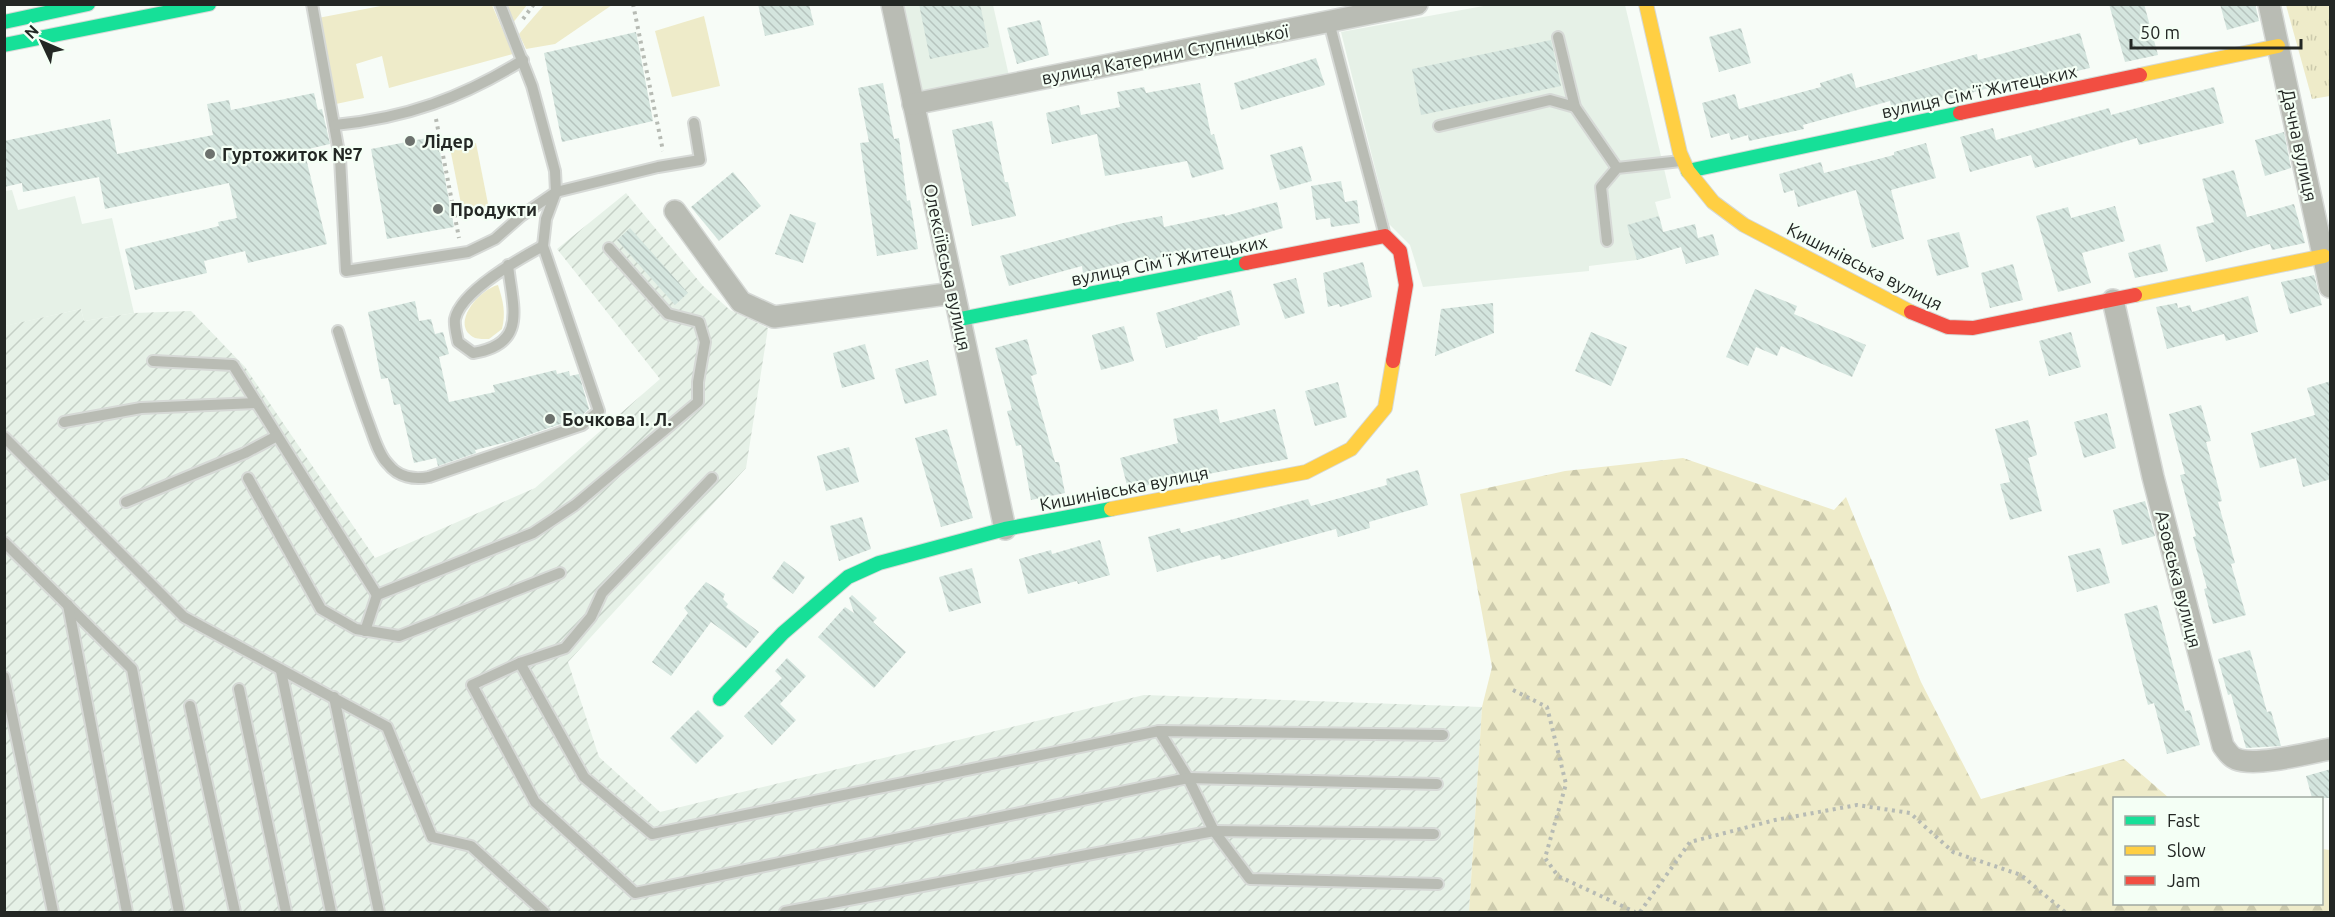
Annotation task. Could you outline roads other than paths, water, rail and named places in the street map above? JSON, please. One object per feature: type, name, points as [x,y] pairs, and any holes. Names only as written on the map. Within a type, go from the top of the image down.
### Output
[{"type":"street","points":[[4,22],[88,4]]},
{"type":"street","points":[[4,45],[209,4]]},
{"type":"street","name":"Олексіївська вулиця","points":[[892,4],[1005,529]]},
{"type":"street","name":"вулиця Катерини Ступницької","points":[[913,104],[1417,4]]},
{"type":"street","name":"Кишинівська вулиця","points":[[1646,4],[1686,166],[1713,202],[1744,225],[1923,318],[1948,327],[1973,328],[2324,256]]},
{"type":"street","name":"Дачна вулиця","points":[[2269,4],[2331,286]]},
{"type":"street","name":"вулиця Сімʼї Житецьких","points":[[1686,166],[2278,46]]},
{"type":"street","points":[[675,212],[741,302],[774,317],[954,293]]},
{"type":"street","name":"Кишинівська вулиця","points":[[720,699],[783,633],[848,577],[879,563],[1005,529],[1306,472],[1351,449],[1385,408],[1406,285],[1400,251],[1385,236]]},
{"type":"street","name":"вулиця Сімʼї Житецьких","points":[[960,319],[1385,236]]},
{"type":"street","name":"Азовська вулиця","points":[[2113,300],[2153,477],[2223,746],[2235,759],[2244,761],[2277,759],[2331,749]]},
{"type":"lane","points":[[312,4],[335,125],[343,187],[346,271],[462,254],[495,239],[521,216],[556,192],[665,165],[699,160],[694,123]]},
{"type":"lane","points":[[338,331],[375,441],[387,464],[402,475],[417,480],[582,425],[599,411],[543,246],[546,219],[556,192],[555,171],[532,86],[500,4]]},
{"type":"lane","points":[[1329,22],[1385,236]]},
{"type":"lane","points":[[1558,37],[1575,107],[1617,168]]},
{"type":"lane","points":[[335,125],[368,122],[433,105],[484,83],[523,60]]},
{"type":"lane","points":[[1439,126],[1550,100],[1575,107]]},
{"type":"lane","points":[[1607,241],[1601,187],[1617,168],[1686,166]]},
{"type":"lane","points":[[508,266],[514,300],[513,330],[501,344],[486,351],[473,353],[458,342],[455,319],[462,306],[490,278],[508,266],[543,246]]},
{"type":"lane","points":[[365,631],[377,595],[533,533],[574,505],[698,402],[698,382],[705,342],[699,322],[668,314],[609,248]]},
{"type":"lane","points":[[153,361],[233,365],[377,595]]},
{"type":"lane","points":[[64,422],[141,408],[257,403]]},
{"type":"lane","points":[[126,502],[245,453],[277,435]]},
{"type":"lane","points":[[4,437],[184,617],[387,727],[432,837],[471,846],[544,912]]},
{"type":"lane","points":[[248,478],[321,609],[356,629],[399,636],[560,573]]},
{"type":"lane","points":[[712,478],[602,593],[591,617],[565,648],[520,663],[472,685],[535,802],[635,893],[1188,778],[1437,784]]},
{"type":"lane","points":[[4,542],[132,669],[179,912]]},
{"type":"lane","points":[[68,604],[127,912]]},
{"type":"lane","points":[[520,663],[584,777],[652,834],[1159,732],[1443,735]]},
{"type":"lane","points":[[281,671],[332,912]]},
{"type":"lane","points":[[4,677],[53,912]]},
{"type":"lane","points":[[239,689],[286,912]]},
{"type":"lane","points":[[333,697],[379,912]]},
{"type":"lane","points":[[190,706],[235,912]]},
{"type":"lane","points":[[1159,732],[1188,778],[1214,831],[1250,879],[1438,884]]},
{"type":"lane","points":[[785,912],[1214,831],[1434,834]]},
{"type":"place","name":"Лідер","points":[[410,141]]},
{"type":"place","name":"Гуртожиток №7","points":[[210,154]]},
{"type":"place","name":"Продукти","points":[[438,209]]},
{"type":"place","name":"Бочкова І. Л.","points":[[550,419]]}]
